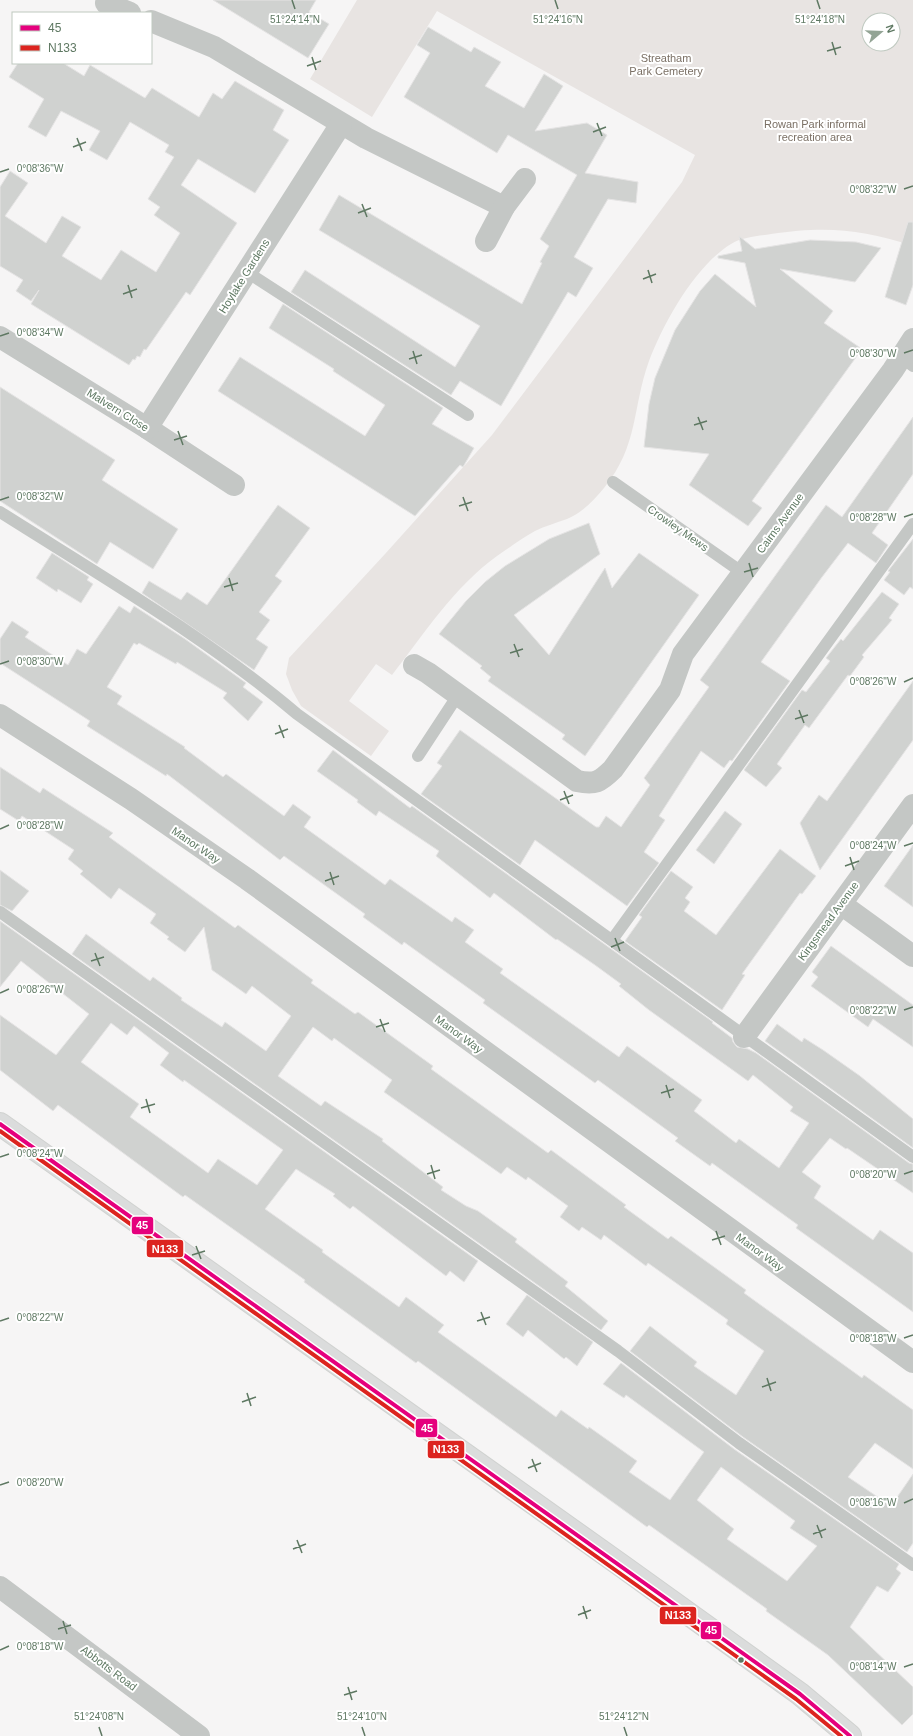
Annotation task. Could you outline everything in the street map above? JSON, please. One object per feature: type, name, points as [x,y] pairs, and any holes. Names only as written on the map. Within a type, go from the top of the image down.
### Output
[{"type":"main road","points":[[0,1124],[634,1574],[800,1694],[850,1736]]},
{"type":"street","points":[[104,5],[127,12]]},
{"type":"street","points":[[152,21],[214,47],[341,124],[406,159],[504,206]]},
{"type":"street","name":"Hoylake Gardens","points":[[147,428],[341,124]]},
{"type":"street","points":[[486,241],[504,206],[525,179]]},
{"type":"street","name":"Malvern Close","points":[[0,337],[147,428],[234,485]]},
{"type":"street","name":"Cairns Avenue","points":[[414,665],[577,781],[590,784],[603,779],[613,770],[670,690],[683,654],[909,354]]},
{"type":"street","name":"Manor Way","points":[[0,714],[131,800],[247,879],[913,1362]]},
{"type":"street","name":"Kingsmead Avenue","points":[[744,1037],[913,805]]},
{"type":"street","points":[[841,904],[913,956]]},
{"type":"street","name":"Abbotts Road","points":[[0,1587],[199,1736]]},
{"type":"lane","points":[[247,272],[468,415]]},
{"type":"lane","name":"Crowley Mews","points":[[613,482],[743,573]]},
{"type":"lane","points":[[0,512],[218,652],[260,682],[297,714],[612,940],[744,1037],[913,1157]]},
{"type":"lane","points":[[612,940],[913,524]]},
{"type":"lane","points":[[418,756],[458,695]]},
{"type":"lane","points":[[0,912],[618,1351],[739,1443],[913,1565]]},
{"type":"green space","name":"Rowan Park informal recreation area","points":[[357,0],[913,0],[913,246],[894,240],[860,233],[809,230],[745,238],[731,244],[705,266],[682,296],[655,346],[644,378],[629,441],[623,457],[604,488],[583,510],[567,519],[535,531],[481,568],[453,596],[392,675],[376,664],[349,701],[389,731],[371,756],[301,706],[292,690],[286,674],[289,658],[492,435],[682,182],[695,155],[437,11],[372,117],[310,79]]},
{"type":"building","points":[[213,0],[316,0],[309,12],[329,24],[308,58]]},
{"type":"building","points":[[428,27],[471,52],[474,47],[501,62],[485,86],[524,108],[544,74],[563,86],[535,131],[587,123],[607,135],[585,173],[638,182],[636,203],[608,199],[574,257],[593,268],[576,297],[568,292],[501,406],[460,381],[451,395],[291,292],[305,270],[455,367],[480,326],[319,230],[339,195],[522,304],[542,263],[540,262],[549,246],[540,239],[577,175],[508,135],[497,153],[404,97],[430,53],[417,45]]},
{"type":"building","points":[[17,64],[65,64],[84,76],[90,65],[145,98],[152,88],[199,117],[213,93],[222,99],[235,81],[284,110],[273,130],[289,140],[255,193],[198,159],[181,185],[237,223],[190,295],[186,292],[146,350],[144,349],[140,357],[137,356],[129,365],[31,304],[39,290],[31,301],[16,291],[23,280],[0,266],[0,187],[10,171],[28,183],[5,216],[46,243],[62,216],[81,227],[62,256],[101,280],[121,250],[156,272],[180,233],[154,215],[160,207],[148,199],[174,157],[165,152],[169,145],[130,122],[107,160],[89,150],[100,131],[61,111],[46,137],[28,127],[44,99],[9,77]]},
{"type":"building","points":[[908,222],[913,222],[913,285],[906,305],[885,297]]},
{"type":"building","points":[[739,236],[755,249],[810,240],[856,242],[881,248],[855,282],[780,269],[833,311],[824,323],[862,349],[752,501],[762,508],[748,526],[689,485],[709,454],[644,447],[649,404],[655,378],[675,330],[700,291],[715,274],[756,307],[745,263],[718,258],[718,256],[742,251]]},
{"type":"building","points":[[283,304],[443,408],[432,424],[474,448],[463,467],[460,465],[415,516],[218,391],[240,357],[365,436],[385,405],[333,371],[334,369],[269,328]]},
{"type":"building","points":[[0,387],[115,460],[102,480],[178,529],[153,569],[110,542],[97,564],[0,501]]},
{"type":"building","points":[[913,417],[913,474],[872,533],[888,545],[876,563],[848,543],[822,577],[761,662],[790,681],[732,761],[730,760],[724,768],[701,751],[659,816],[665,820],[644,852],[659,863],[627,906],[535,840],[520,865],[421,794],[442,766],[437,763],[460,730],[596,827],[599,827],[606,816],[621,827],[650,785],[644,778],[709,687],[700,680],[826,505],[842,517]]},
{"type":"building","points":[[278,505],[310,528],[275,576],[282,581],[259,612],[270,620],[256,639],[268,647],[254,670],[142,593],[149,581],[181,600],[187,592],[207,605]]},
{"type":"building","points":[[589,523],[600,554],[514,615],[549,655],[605,568],[612,588],[639,553],[699,595],[585,756],[562,739],[565,735],[488,681],[491,677],[480,668],[482,666],[439,634],[466,601],[485,582],[505,566],[549,539]]},
{"type":"building","points":[[913,539],[913,589],[910,587],[904,595],[884,580],[890,572],[888,571]]},
{"type":"building","points":[[52,553],[89,577],[87,580],[93,584],[81,603],[58,589],[57,592],[36,578]]},
{"type":"building","points":[[882,592],[899,604],[889,618],[892,620],[862,655],[864,657],[850,676],[848,675],[809,728],[805,725],[777,764],[782,768],[766,787],[744,770],[802,690],[806,692],[830,661],[826,658],[841,639],[843,641]]},
{"type":"building","points":[[119,606],[130,613],[134,606],[185,639],[246,683],[243,687],[263,702],[248,721],[223,698],[227,693],[177,662],[176,664],[139,643],[137,645],[134,643],[107,687],[122,696],[117,704],[185,747],[184,748],[223,777],[226,774],[284,816],[293,804],[311,817],[304,827],[385,885],[390,879],[452,922],[455,917],[474,930],[465,942],[503,969],[500,973],[619,1057],[627,1046],[702,1100],[694,1111],[736,1143],[739,1139],[779,1168],[809,1123],[790,1111],[793,1107],[753,1075],[748,1081],[649,1010],[619,986],[621,984],[557,939],[556,940],[494,893],[490,898],[436,856],[439,851],[379,811],[376,816],[357,802],[358,800],[317,771],[333,750],[410,808],[412,806],[713,1022],[712,1023],[732,1038],[737,1047],[748,1049],[756,1053],[909,1163],[913,1164],[913,1193],[830,1138],[802,1172],[821,1186],[814,1198],[873,1240],[880,1230],[913,1253],[913,1312],[796,1228],[798,1225],[712,1163],[710,1166],[675,1141],[678,1138],[598,1080],[595,1083],[483,1003],[485,1000],[404,942],[402,945],[363,917],[365,914],[284,856],[280,860],[167,774],[166,776],[87,726],[90,721],[0,663],[0,639],[12,621],[29,632],[25,637],[68,665],[77,649],[86,654]]},
{"type":"building","points":[[913,681],[913,740],[820,870],[800,823],[819,795],[827,801]]},
{"type":"building","points":[[0,767],[40,793],[43,788],[113,833],[109,837],[235,928],[238,925],[313,980],[311,983],[355,1014],[358,1012],[433,1066],[431,1069],[548,1153],[551,1150],[626,1205],[624,1207],[668,1239],[671,1236],[746,1290],[744,1293],[862,1378],[864,1375],[913,1410],[913,1469],[875,1443],[848,1477],[891,1506],[913,1474],[913,1543],[907,1552],[743,1437],[630,1351],[650,1326],[697,1362],[694,1366],[736,1395],[764,1351],[726,1324],[728,1320],[648,1263],[646,1266],[604,1235],[601,1240],[582,1227],[579,1231],[560,1217],[568,1206],[528,1177],[526,1180],[507,1167],[501,1174],[384,1092],[392,1080],[334,1038],[332,1041],[313,1027],[278,1076],[321,1106],[325,1101],[383,1139],[382,1141],[443,1187],[441,1190],[466,1206],[478,1211],[517,1239],[515,1242],[568,1282],[565,1286],[608,1321],[601,1330],[72,954],[86,934],[150,981],[153,977],[182,998],[181,1000],[222,1027],[225,1022],[266,1051],[291,1016],[252,986],[246,994],[212,970],[204,927],[185,952],[167,939],[169,937],[150,923],[156,914],[119,888],[111,899],[80,874],[83,871],[68,859],[74,850],[22,816],[19,821],[0,809]]},
{"type":"building","points":[[725,811],[742,824],[714,864],[696,850]]},
{"type":"building","points":[[913,845],[913,907],[884,886]]},
{"type":"building","points":[[780,849],[816,876],[802,894],[800,893],[742,974],[745,975],[722,1010],[625,941],[642,917],[639,915],[671,871],[693,887],[685,898],[690,902],[684,911],[716,935]]},
{"type":"building","points":[[0,870],[29,891],[12,911],[0,905]]},
{"type":"building","points":[[0,921],[478,1261],[464,1282],[450,1271],[446,1276],[353,1206],[350,1209],[333,1196],[335,1194],[296,1169],[265,1209],[399,1307],[406,1297],[444,1325],[438,1332],[556,1417],[561,1410],[588,1429],[589,1427],[637,1461],[629,1472],[670,1500],[704,1452],[626,1395],[624,1398],[603,1384],[621,1363],[734,1449],[899,1564],[896,1569],[901,1573],[888,1592],[877,1586],[850,1627],[913,1687],[913,1714],[902,1725],[828,1655],[766,1611],[767,1609],[649,1525],[647,1527],[418,1361],[416,1363],[304,1282],[305,1280],[185,1195],[183,1197],[58,1105],[53,1111],[0,1070],[0,1015],[56,1055],[89,1014],[21,961],[0,987]],"holes":[[[111,1023],[127,1035],[134,1026],[169,1053],[160,1065],[183,1082],[184,1080],[283,1150],[257,1185],[218,1159],[208,1173],[130,1117],[139,1104],[81,1062]],[[721,1467],[795,1521],[790,1528],[817,1546],[787,1581],[727,1539],[734,1529],[697,1500]]]},
{"type":"building","points":[[831,946],[913,1005],[913,1047],[873,1019],[868,1027],[811,986],[818,977],[812,972]]},
{"type":"building","points":[[777,1024],[802,1042],[804,1038],[823,1050],[860,1076],[913,1119],[913,1148],[765,1041]]},
{"type":"building","points":[[527,1295],[593,1342],[577,1366],[566,1357],[564,1359],[528,1330],[523,1337],[506,1324]]},
{"type":"transit line","name":"45","points":[[0,1124],[800,1694],[850,1736]]},
{"type":"transit line","name":"N133","points":[[0,1131],[796,1699],[841,1736]]},
{"type":"park label","name":"Streatham Park Cemetery","points":[[666,64]]}]
